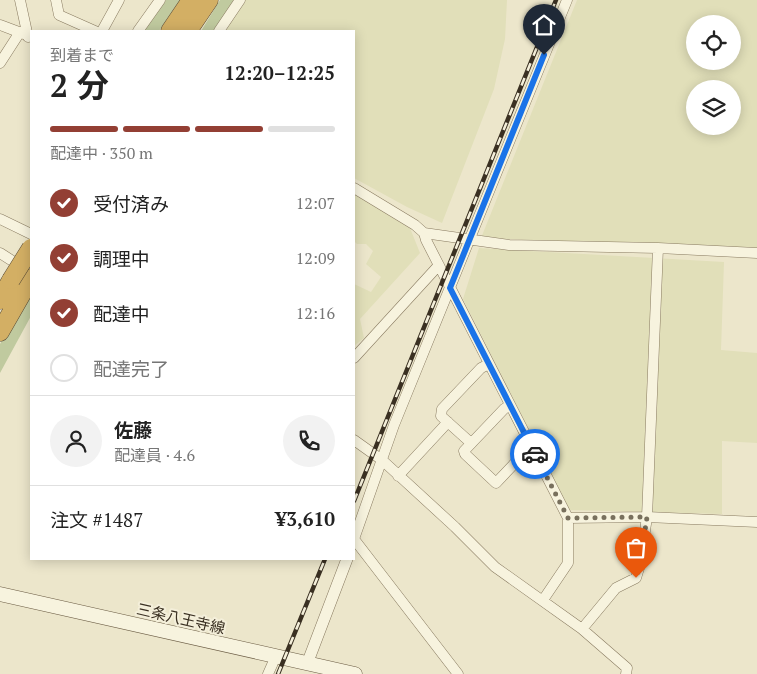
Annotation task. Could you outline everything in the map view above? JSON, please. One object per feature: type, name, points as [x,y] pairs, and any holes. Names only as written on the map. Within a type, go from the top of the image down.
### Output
[{"type":"highway","points":[[171,30],[191,0]]},
{"type":"highway","points":[[189,30],[209,0]]},
{"type":"highway","points":[[0,332],[25,280],[30,234]]},
{"type":"highway","points":[[0,300],[25,280]]},
{"type":"main road","name":"三条八王寺線","points":[[0,594],[355,674]]},
{"type":"street","points":[[20,0],[26,36]]},
{"type":"street","points":[[56,0],[59,15],[93,30]]},
{"type":"street","points":[[103,30],[120,0]]},
{"type":"street","points":[[139,30],[160,0]]},
{"type":"street","points":[[220,30],[240,0]]},
{"type":"street","points":[[355,536],[394,426],[567,0]]},
{"type":"street","points":[[0,25],[26,36]]},
{"type":"street","points":[[0,63],[26,36]]},
{"type":"street","points":[[355,189],[415,225],[424,233],[450,288],[568,518],[568,563],[543,600]]},
{"type":"street","points":[[0,219],[30,234]]},
{"type":"street","points":[[424,233],[509,245],[658,248],[757,253]]},
{"type":"street","points":[[582,629],[616,588],[636,578],[640,565],[647,517],[658,248]]},
{"type":"street","points":[[0,253],[25,280]]},
{"type":"street","points":[[355,357],[439,265]]},
{"type":"street","points":[[471,443],[441,416],[442,409],[481,368],[489,364]]},
{"type":"street","points":[[510,405],[471,443],[464,451],[465,454],[496,483],[531,446]]},
{"type":"street","points":[[398,476],[448,422]]},
{"type":"street","points":[[355,441],[382,460],[455,527],[495,567],[582,629],[627,668],[626,674]]},
{"type":"street","points":[[568,518],[647,517],[757,522]]},
{"type":"street","points":[[355,540],[458,674]]},
{"type":"street","points":[[307,664],[346,560]]},
{"type":"street","points":[[268,674],[276,656]]},
{"type":"shaded area","points":[[243,0],[507,0],[505,39],[494,89],[442,223],[407,207],[355,179],[355,30],[223,30]]},
{"type":"shaded area","points":[[577,0],[757,0],[757,249],[481,238]]},
{"type":"shaded area","points":[[355,195],[410,228],[420,253],[360,319],[364,338],[355,345],[355,284],[371,292],[381,277],[366,264],[373,251],[366,244],[357,244],[355,242]]},
{"type":"shaded area","points":[[479,248],[724,262],[721,350],[757,353],[757,443],[722,441],[722,514],[569,510],[463,299]]},
{"type":"green space","points":[[166,0],[180,0],[160,30],[145,30]]},
{"type":"green space","points":[[220,0],[234,0],[215,30],[202,30]]},
{"type":"green space","points":[[30,291],[30,318],[0,373],[0,344]]},
{"type":"railway","points":[[355,499],[556,0]]},
{"type":"railway","points":[[278,674],[325,560]]},
{"type":"way so far","points":[[535,454],[568,518],[647,517],[640,565],[636,578]]},
{"type":"route","points":[[535,454],[450,288],[544,55]]}]
